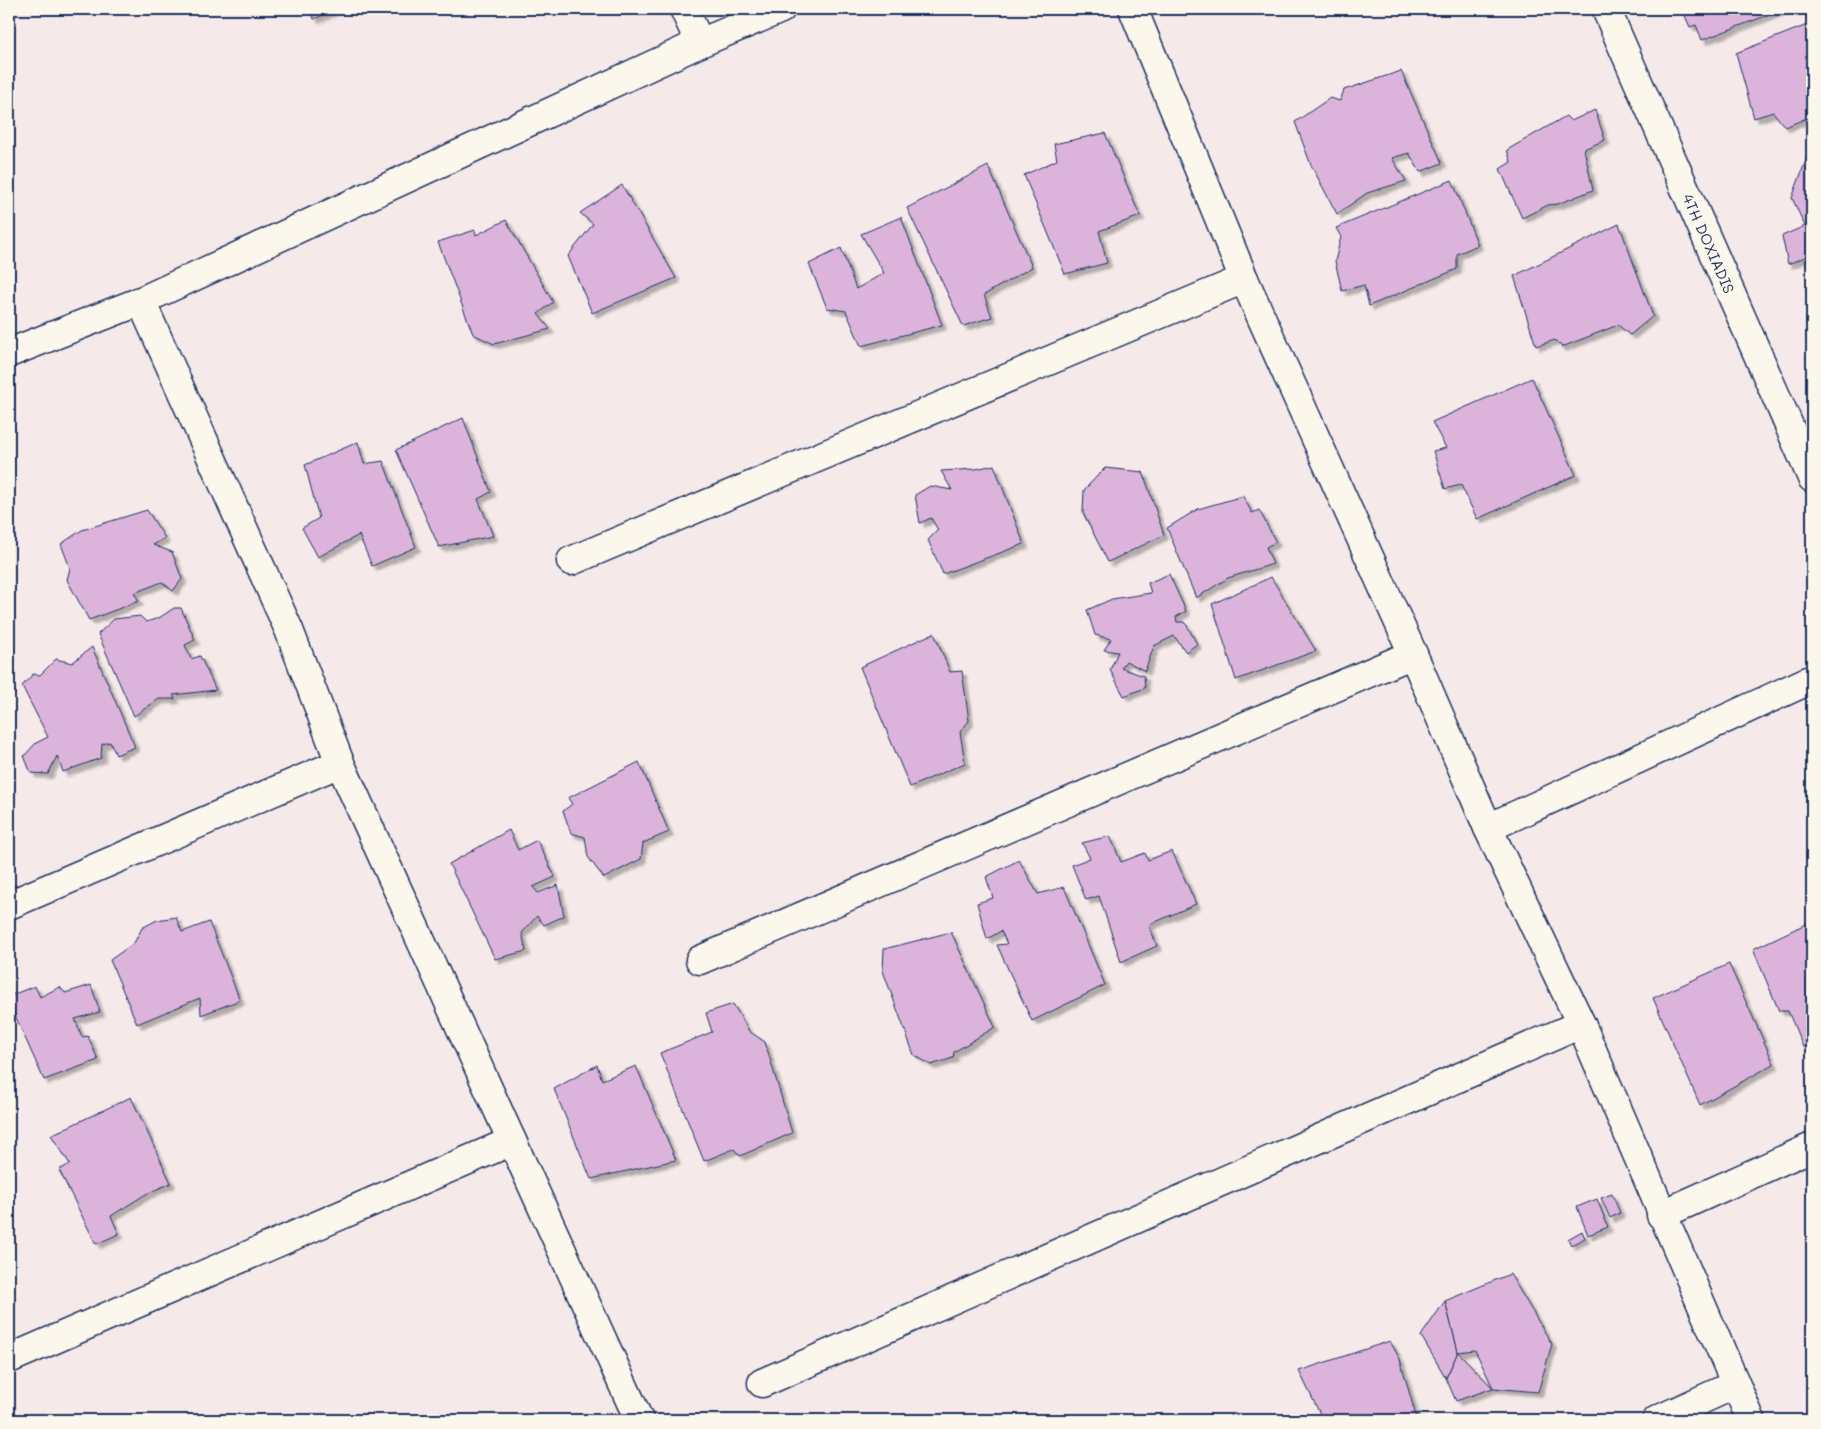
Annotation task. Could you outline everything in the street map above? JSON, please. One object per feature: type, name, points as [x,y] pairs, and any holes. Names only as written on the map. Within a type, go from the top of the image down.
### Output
[{"type":"street","points":[[684,9],[700,43]]},
{"type":"street","points":[[9,353],[141,301],[700,43],[781,9]]},
{"type":"street","points":[[1133,9],[1244,279],[1413,654],[1488,828],[1581,1024],[1661,1215],[1751,1420]]},
{"type":"street","name":"4TH DOXIADIS","points":[[1606,9],[1812,478]]},
{"type":"street","points":[[571,562],[1244,279]]},
{"type":"street","points":[[141,301],[289,630],[340,763],[639,1420]]},
{"type":"street","points":[[700,960],[1413,654]]},
{"type":"street","points":[[1488,828],[1812,679]]},
{"type":"street","points":[[9,904],[340,763]]},
{"type":"street","points":[[762,1382],[1581,1024]]},
{"type":"street","points":[[9,1359],[512,1141]]},
{"type":"street","points":[[1661,1215],[1812,1147]]},
{"type":"street","points":[[1657,1420],[1734,1385]]},
{"type":"building","points":[[310,9],[337,9],[314,19]]},
{"type":"building","points":[[1682,9],[1784,9],[1702,40],[1696,25],[1690,27]]},
{"type":"building","points":[[1812,23],[1812,116],[1785,127],[1773,112],[1754,118],[1736,53]]},
{"type":"building","points":[[1401,71],[1442,163],[1420,172],[1409,153],[1392,158],[1406,181],[1367,193],[1337,214],[1311,165],[1295,122],[1330,98],[1340,101],[1344,90]]},
{"type":"building","points":[[1595,110],[1605,140],[1584,149],[1593,190],[1558,204],[1548,205],[1522,218],[1500,169],[1511,162],[1507,150],[1566,116],[1571,121]]},
{"type":"building","points":[[1105,133],[1140,216],[1099,231],[1107,263],[1065,274],[1024,175],[1057,160],[1054,144]]},
{"type":"building","points":[[1812,150],[1812,254],[1788,264],[1782,236],[1805,226],[1792,198],[1809,152]]},
{"type":"building","points":[[988,166],[1032,267],[984,295],[992,317],[963,326],[907,208]]},
{"type":"building","points":[[1452,180],[1478,245],[1457,254],[1457,269],[1369,306],[1364,285],[1342,291],[1335,261],[1341,237],[1336,228]]},
{"type":"building","points":[[622,185],[676,278],[592,313],[568,256],[593,224],[580,213]]},
{"type":"building","points":[[901,217],[942,325],[861,346],[846,311],[827,308],[809,264],[841,248],[856,289],[884,273],[861,234]]},
{"type":"building","points":[[506,220],[553,302],[538,314],[550,329],[494,344],[473,334],[438,242],[475,230],[476,235]]},
{"type":"building","points":[[1619,224],[1653,316],[1630,335],[1618,325],[1562,347],[1555,340],[1536,346],[1514,276]]},
{"type":"building","points":[[1532,378],[1576,475],[1477,519],[1461,485],[1445,489],[1433,451],[1446,448],[1432,422]]},
{"type":"building","points":[[463,418],[491,492],[478,499],[493,536],[439,547],[396,450]]},
{"type":"building","points":[[358,442],[364,464],[383,461],[416,547],[372,566],[359,535],[318,557],[302,528],[319,518],[305,465]]},
{"type":"building","points":[[994,465],[1024,544],[943,574],[928,540],[938,530],[931,518],[920,523],[915,495],[930,486],[952,490],[941,471],[976,469]]},
{"type":"building","points":[[1105,468],[1143,472],[1164,535],[1108,562],[1083,513],[1084,490]]},
{"type":"building","points":[[1243,496],[1252,513],[1259,510],[1276,542],[1266,547],[1273,564],[1228,578],[1196,598],[1167,528],[1198,509]]},
{"type":"building","points":[[147,510],[165,538],[153,545],[172,552],[182,579],[173,591],[162,582],[134,593],[139,601],[89,620],[67,580],[70,568],[61,544],[82,530]]},
{"type":"building","points":[[1169,574],[1186,611],[1176,617],[1177,622],[1185,622],[1197,644],[1186,652],[1174,636],[1154,646],[1145,671],[1126,661],[1121,668],[1144,676],[1145,688],[1124,696],[1110,670],[1118,652],[1104,650],[1111,639],[1095,635],[1087,610],[1112,599],[1151,593],[1148,583]]},
{"type":"building","points":[[1271,577],[1316,651],[1236,680],[1212,604]]},
{"type":"building","points":[[174,608],[181,608],[195,640],[185,645],[191,659],[200,656],[216,690],[173,695],[175,699],[159,699],[134,716],[98,634],[114,619],[140,616],[146,622],[159,618]]},
{"type":"building","points":[[934,633],[950,672],[962,671],[969,721],[960,732],[965,763],[910,787],[860,667]]},
{"type":"building","points":[[92,647],[135,747],[116,755],[110,742],[102,744],[101,758],[63,772],[57,756],[48,774],[31,773],[24,756],[36,743],[48,737],[22,686],[33,674],[40,675],[56,659],[72,663]]},
{"type":"building","points":[[639,762],[669,832],[643,843],[641,859],[604,878],[588,857],[585,837],[571,833],[563,811],[572,804],[568,798]]},
{"type":"building","points":[[509,830],[518,850],[537,840],[555,877],[533,887],[538,893],[558,885],[564,916],[544,925],[537,916],[522,933],[526,951],[495,959],[449,864]]},
{"type":"building","points":[[1110,836],[1121,862],[1145,853],[1148,860],[1172,851],[1196,904],[1149,925],[1157,946],[1121,962],[1099,896],[1086,900],[1072,865],[1090,858],[1082,843]]},
{"type":"building","points":[[1019,860],[1038,894],[1064,887],[1105,985],[1032,1021],[997,945],[1007,944],[1001,931],[987,939],[977,903],[993,898],[986,877]]},
{"type":"building","points":[[176,917],[182,932],[209,922],[240,1000],[201,1015],[200,998],[137,1024],[110,960],[134,943],[142,928],[157,920]]},
{"type":"building","points":[[1812,921],[1812,1045],[1803,1047],[1788,1011],[1779,1011],[1753,949]]},
{"type":"building","points":[[951,932],[995,1027],[954,1052],[953,1058],[931,1065],[914,1055],[883,971],[884,949]]},
{"type":"building","points":[[1729,964],[1774,1064],[1700,1105],[1653,998]]},
{"type":"building","points":[[91,985],[100,1012],[75,1019],[82,1037],[88,1036],[98,1060],[44,1080],[9,1002],[9,996],[35,986],[40,997],[60,987],[65,993]]},
{"type":"building","points":[[733,1004],[749,1031],[765,1042],[792,1133],[740,1156],[734,1149],[704,1161],[660,1053],[712,1032],[706,1013]]},
{"type":"building","points":[[597,1065],[602,1080],[636,1066],[676,1160],[591,1179],[554,1089]]},
{"type":"building","points":[[131,1097],[171,1183],[146,1194],[111,1216],[119,1234],[96,1244],[59,1170],[70,1164],[51,1135]]},
{"type":"building","points":[[1612,1194],[1620,1213],[1610,1218],[1601,1198]]},
{"type":"building","points":[[1597,1199],[1608,1227],[1588,1235],[1577,1207]]},
{"type":"building","points":[[1582,1231],[1585,1238],[1571,1245],[1568,1239]]},
{"type":"building","points":[[1510,1274],[1552,1344],[1538,1392],[1493,1388],[1475,1350],[1458,1352],[1445,1301]]},
{"type":"building","points":[[1445,1301],[1458,1352],[1446,1378],[1421,1336]]},
{"type":"building","points":[[1390,1341],[1400,1359],[1417,1420],[1323,1420],[1299,1371]]},
{"type":"building","points":[[1458,1352],[1493,1388],[1456,1401],[1446,1378]]}]
